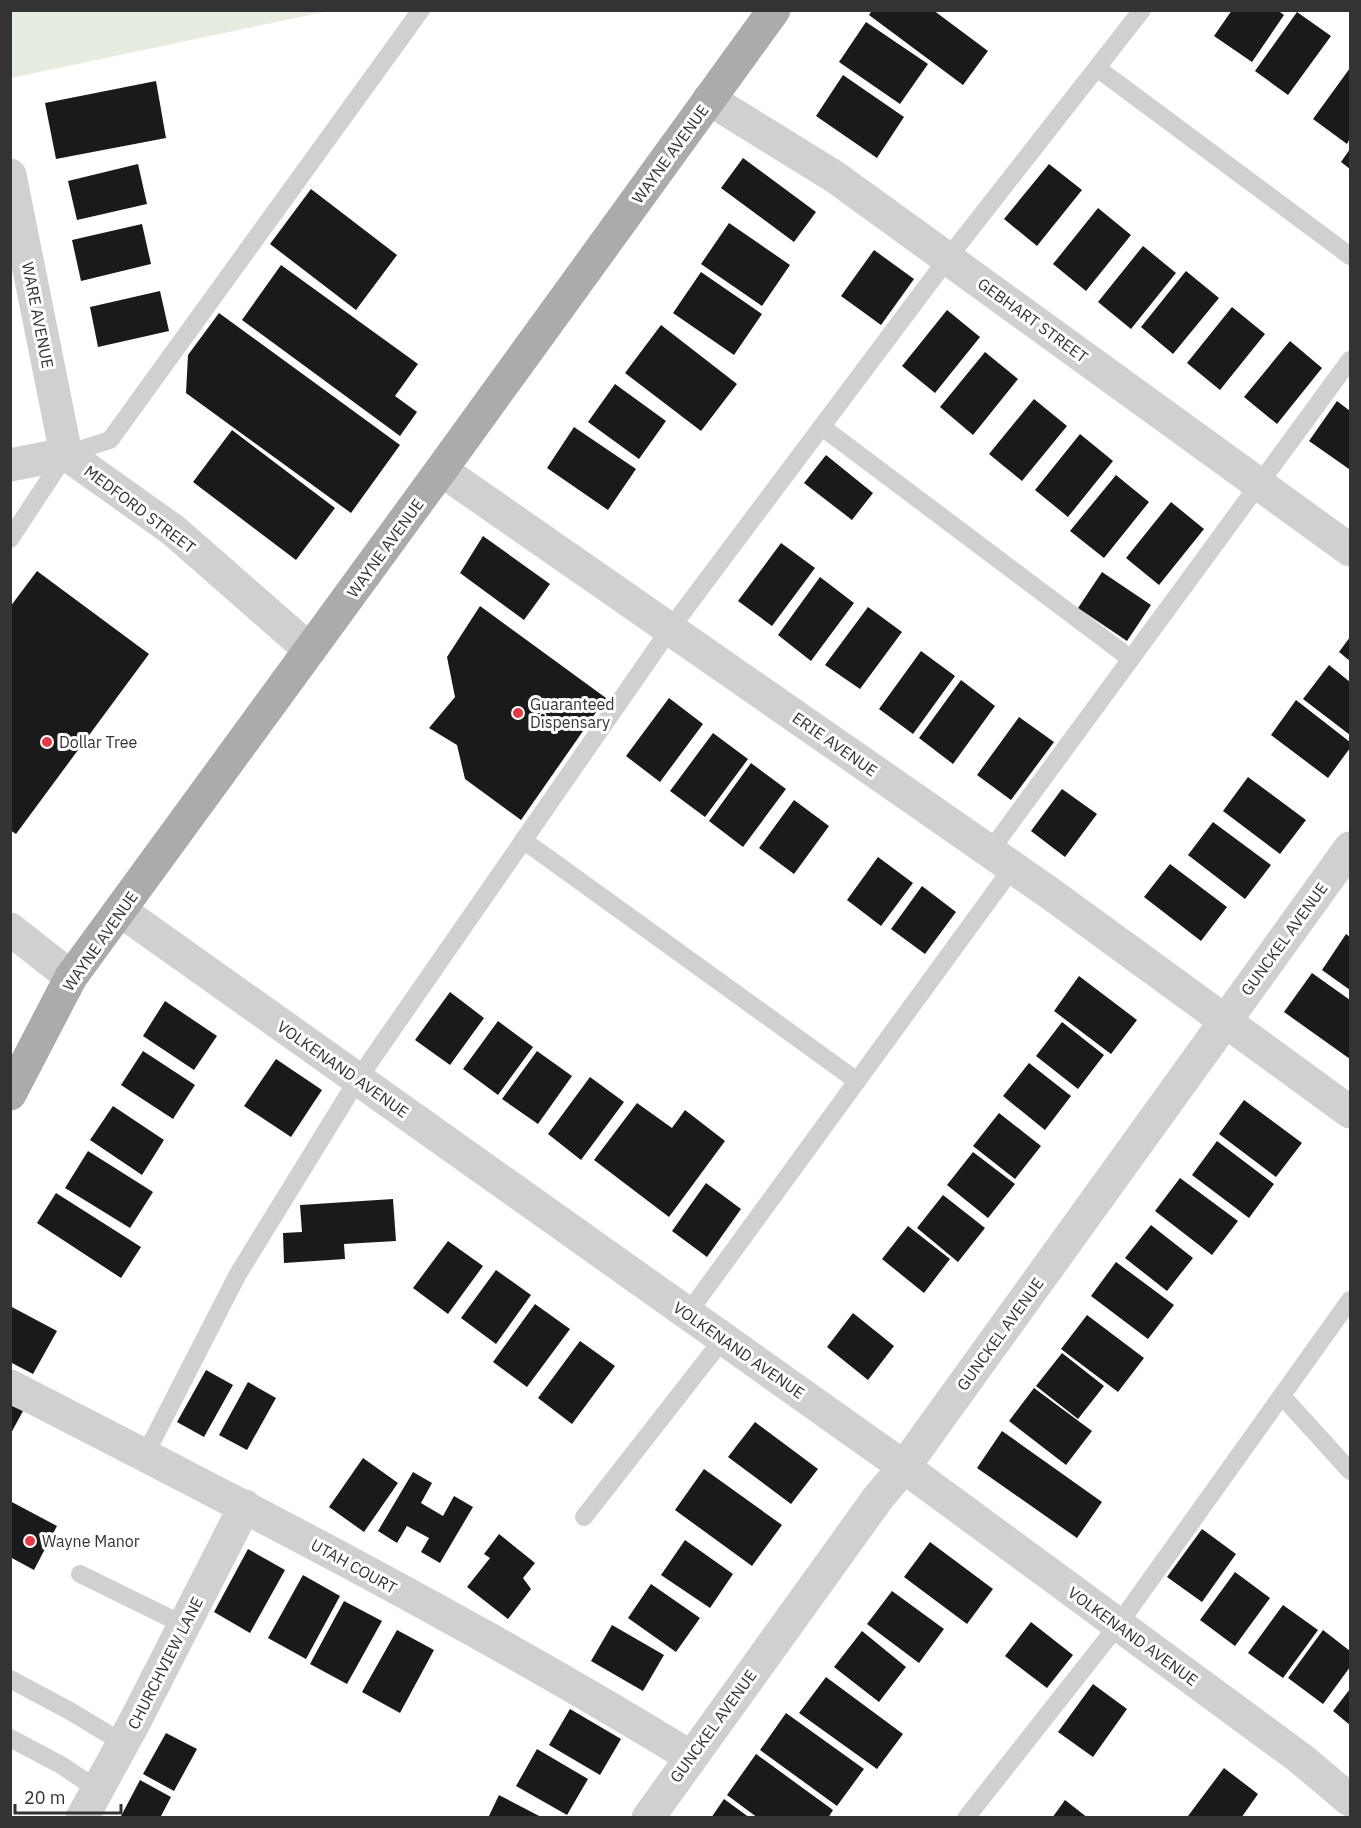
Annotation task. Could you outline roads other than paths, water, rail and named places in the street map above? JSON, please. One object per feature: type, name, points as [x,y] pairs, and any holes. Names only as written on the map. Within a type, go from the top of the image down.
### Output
[{"type":"main road","name":"WAYNE AVENUE","points":[[10,1094],[71,977],[774,10]]},
{"type":"street","name":"GEBHART STREET","points":[[709,99],[834,177],[1350,550]]},
{"type":"street","name":"WARE AVENUE","points":[[10,175],[66,454]]},
{"type":"street","points":[[10,465],[66,454]]},
{"type":"street","name":"MEDFORD STREET","points":[[66,454],[173,530],[310,650]]},
{"type":"street","name":"ERIE AVENUE","points":[[441,470],[1001,859],[1350,1112]]},
{"type":"street","name":"GUNCKEL AVENUE","points":[[648,1818],[1350,848]]},
{"type":"street","name":"VOLKENAND AVENUE","points":[[121,911],[904,1467],[1300,1758],[1350,1800]]},
{"type":"street","points":[[10,929],[71,977]]},
{"type":"street","name":"UTAH COURT","points":[[10,1386],[245,1506],[602,1702],[691,1757]]},
{"type":"street","name":"CHURCHVIEW LANE","points":[[82,1818],[245,1506]]},
{"type":"lane","points":[[10,539],[66,454],[110,440],[421,10]]},
{"type":"lane","points":[[145,1455],[238,1274],[358,1079],[670,629],[948,258],[1142,10]]},
{"type":"lane","points":[[1097,68],[1350,256]]},
{"type":"lane","points":[[688,1313],[857,1081],[1131,659],[1350,360]]},
{"type":"lane","points":[[822,427],[1131,659]]},
{"type":"lane","points":[[523,840],[857,1081]]},
{"type":"lane","points":[[966,1818],[1118,1625],[1350,1300]]},
{"type":"lane","points":[[584,1517],[723,1339]]},
{"type":"lane","points":[[1282,1396],[1350,1471]]},
{"type":"lane","points":[[80,1574],[184,1625]]},
{"type":"lane","points":[[10,1679],[70,1710],[123,1743]]},
{"type":"lane","points":[[10,1738],[61,1765],[97,1789]]},
{"type":"place","name":"Guaranteed Dispensary","points":[[518,713]]},
{"type":"place","name":"Dollar Tree","points":[[47,742]]},
{"type":"place","name":"Wayne Manor","points":[[30,1541]]}]
